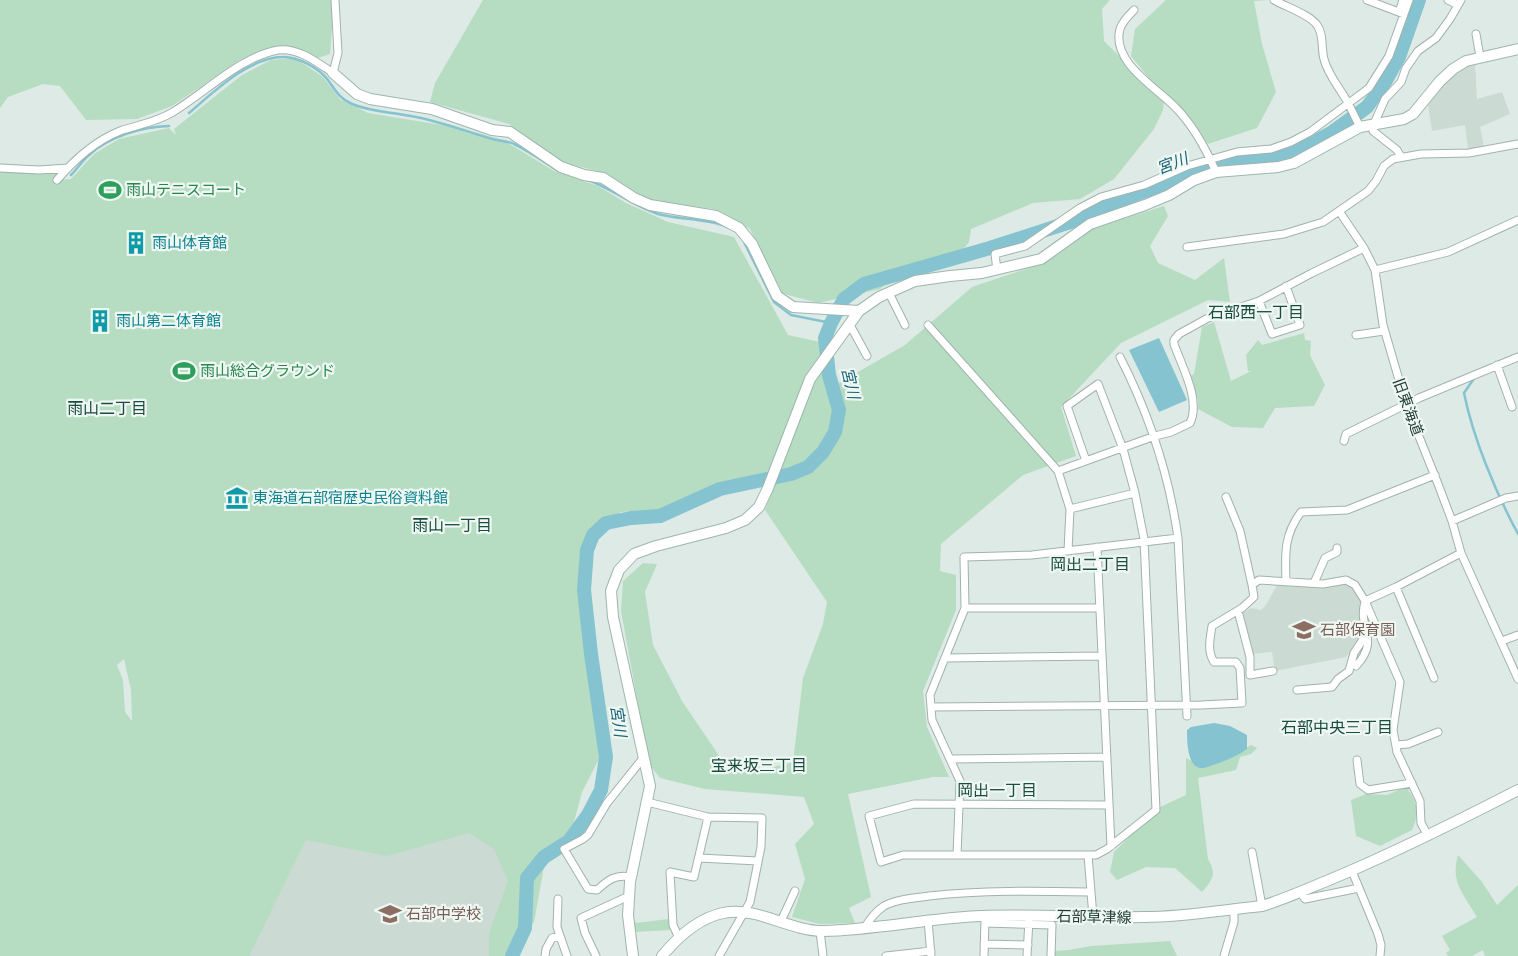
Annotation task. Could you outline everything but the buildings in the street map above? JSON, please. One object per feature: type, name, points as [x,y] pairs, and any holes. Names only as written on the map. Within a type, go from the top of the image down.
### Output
[{"type":"street","points":[[333,73],[338,52],[335,0]]},
{"type":"street","points":[[1274,0],[1290,9],[1305,14],[1316,24],[1320,30],[1324,61],[1358,124]]},
{"type":"street","points":[[1367,0],[1380,3],[1402,13]]},
{"type":"street","points":[[997,268],[995,254],[1025,246],[1080,208],[1101,197],[1144,185],[1187,166],[1210,159],[1237,152],[1271,149],[1291,142],[1310,132],[1349,106],[1369,88],[1389,56],[1404,0]]},
{"type":"street","points":[[1402,13],[1409,0]]},
{"type":"street","points":[[1400,157],[1397,150],[1373,131],[1373,126],[1385,99],[1401,82],[1406,68],[1418,51],[1436,38],[1450,19],[1459,2],[1448,0]]},
{"type":"street","points":[[1134,10],[1120,27],[1118,42],[1126,58],[1141,77],[1175,106],[1193,129],[1216,172]]},
{"type":"street","points":[[1476,34],[1480,57]]},
{"type":"street","points":[[633,956],[628,915],[629,896],[631,877],[650,786],[613,616],[611,591],[619,570],[634,554],[656,546],[726,528],[745,520],[759,507],[773,476],[810,378],[860,311],[879,297],[915,281],[982,274],[997,268],[1041,259],[1090,224],[1145,205],[1168,195],[1194,180],[1216,172],[1278,167],[1294,163],[1358,124],[1373,126],[1404,119],[1413,114],[1440,81],[1453,69],[1466,61],[1518,49]]},
{"type":"street","points":[[57,180],[101,140],[166,116],[240,67],[269,53],[279,50],[299,52],[333,73],[357,94],[370,99],[432,109],[492,130],[510,132],[561,167],[584,175],[603,178],[634,198],[650,205],[716,216],[739,228],[752,244],[776,296],[793,307],[860,311]]},
{"type":"street","points":[[1187,247],[1284,234],[1323,222],[1368,191],[1384,166],[1393,159],[1421,154],[1469,153],[1518,144]]},
{"type":"street","points":[[0,168],[39,170],[68,168]]},
{"type":"street","name":"旧東海道","points":[[1339,212],[1364,248],[1374,270],[1384,331],[1406,404],[1452,521],[1461,554],[1518,679]]},
{"type":"street","points":[[1374,270],[1448,252],[1518,220]]},
{"type":"street","points":[[1058,471],[1190,423],[1193,397],[1174,344],[1176,337],[1208,318],[1259,301],[1364,248]]},
{"type":"street","points":[[1259,301],[1272,334],[1300,325],[1286,286]]},
{"type":"street","points":[[889,292],[905,325]]},
{"type":"street","points":[[850,325],[867,356]]},
{"type":"street","points":[[928,325],[1058,471],[1070,509],[1068,551]]},
{"type":"street","points":[[1356,335],[1384,331]]},
{"type":"street","points":[[1120,357],[1138,391],[1154,436],[1170,493],[1178,538],[1187,716]]},
{"type":"street","points":[[1344,441],[1346,434],[1406,404],[1518,357]]},
{"type":"street","points":[[1497,365],[1512,407]]},
{"type":"street","points":[[1086,461],[1067,406],[1098,384],[1122,448],[1135,493],[1144,542],[1156,810],[1111,846],[1096,855],[903,855],[881,862],[869,816],[914,804],[1109,805]]},
{"type":"street","points":[[1286,581],[1286,541],[1292,524],[1301,512],[1347,510],[1434,475]]},
{"type":"street","points":[[1070,509],[1135,493]]},
{"type":"street","points":[[1452,521],[1506,498],[1518,496]]},
{"type":"street","points":[[931,707],[1242,703],[1240,668],[1236,662],[1214,662],[1211,657],[1209,644],[1212,626],[1238,611],[1254,597],[1240,531],[1226,497]]},
{"type":"street","points":[[957,855],[960,781],[932,720],[930,695],[965,608],[964,557],[1068,551],[1178,538]]},
{"type":"street","points":[[1097,547],[1111,846]]},
{"type":"street","points":[[1314,583],[1326,558],[1337,552],[1337,548]]},
{"type":"street","points":[[1356,666],[1368,649],[1369,640],[1363,608],[1365,602],[1461,554]]},
{"type":"street","points":[[1252,585],[1259,580],[1323,584],[1346,580],[1355,584],[1365,602],[1400,682],[1393,730],[1397,752],[1420,801],[1421,823],[1428,836]]},
{"type":"street","points":[[1396,588],[1434,678]]},
{"type":"street","points":[[965,608],[1100,608]]},
{"type":"street","points":[[1238,611],[1250,657],[1250,675],[1273,671]]},
{"type":"street","points":[[1297,690],[1332,687],[1338,679],[1349,671],[1354,653],[1366,631]]},
{"type":"street","points":[[1502,641],[1518,635]]},
{"type":"street","points":[[945,658],[1102,656]]},
{"type":"street","points":[[1396,745],[1408,744],[1438,732]]},
{"type":"street","points":[[950,759],[1107,757]]},
{"type":"street","points":[[631,877],[610,878],[597,890],[588,889],[564,849],[588,835],[607,802],[644,758]]},
{"type":"street","points":[[1357,760],[1360,784],[1368,790],[1412,783]]},
{"type":"street","name":"石部草津線","points":[[662,956],[679,938],[692,928],[722,914],[753,913],[820,931],[864,929],[928,920],[1147,918],[1262,906],[1300,892],[1428,836],[1518,790]]},
{"type":"street","points":[[647,802],[708,817],[762,818],[761,847],[750,902],[719,956]]},
{"type":"street","points":[[679,938],[673,925],[670,872],[694,877],[708,817]]},
{"type":"street","points":[[1252,852],[1262,906]]},
{"type":"street","points":[[1088,855],[1093,917]]},
{"type":"street","points":[[699,858],[758,861]]},
{"type":"street","points":[[1352,870],[1378,934],[1381,945],[1380,956]]},
{"type":"street","points":[[1300,892],[1305,899],[1359,888]]},
{"type":"street","points":[[781,921],[795,891]]},
{"type":"street","points":[[864,929],[872,916],[884,906],[903,899],[944,894],[1010,891],[1090,892]]},
{"type":"street","points":[[596,956],[585,933],[582,918],[629,896]]},
{"type":"street","points":[[558,899],[557,927],[567,956]]},
{"type":"street","points":[[1224,956],[1234,922],[1234,909]]},
{"type":"street","points":[[886,956],[931,953],[928,920]]},
{"type":"street","points":[[984,956],[985,920]]},
{"type":"street","points":[[1027,956],[1029,920],[1052,925],[1051,956]]},
{"type":"street","points":[[820,931],[823,956]]},
{"type":"street","points":[[545,956],[546,949],[552,938],[560,936]]},
{"type":"street","points":[[984,944],[1028,945]]},
{"type":"shaded area","points":[[1475,62],[1477,99],[1502,92],[1510,114],[1480,127],[1484,147],[1468,149],[1465,125],[1432,131],[1428,105],[1453,73]]},
{"type":"shaded area","name":"石部保育園","points":[[1344,583],[1354,588],[1360,600],[1363,623],[1361,638],[1346,657],[1275,671],[1272,652],[1251,654],[1242,613],[1251,608],[1261,610],[1266,605],[1277,585],[1323,588]]},
{"type":"shaded area","name":"石部中学校","points":[[467,825],[504,847],[522,888],[502,956],[246,956],[303,833]]},
{"type":"green space","points":[[0,0],[334,0],[330,54],[315,59],[298,50],[280,46],[240,60],[172,106],[137,119],[86,120],[60,86],[43,84],[8,97],[0,108]]},
{"type":"green space","points":[[483,0],[1110,0],[1102,9],[1104,41],[1164,101],[1163,110],[1154,129],[1114,179],[1080,199],[1033,203],[971,229],[969,242],[962,251],[909,266],[880,289],[818,303],[781,293],[750,229],[714,209],[646,200],[606,173],[565,163],[509,124],[430,102],[435,83]]},
{"type":"green space","points":[[1166,0],[1268,0],[1254,1],[1262,44],[1276,92],[1257,128],[1208,144],[1175,102],[1152,82],[1131,56],[1135,29]]},
{"type":"green space","points":[[295,58],[323,77],[340,99],[368,113],[454,127],[503,140],[554,171],[598,186],[626,203],[668,222],[734,237],[788,335],[824,343],[839,383],[905,345],[972,287],[1046,262],[1091,229],[1164,206],[1168,216],[1150,246],[1158,263],[1195,280],[1224,258],[1230,302],[1208,300],[1121,343],[1061,407],[1076,456],[1023,475],[941,544],[940,571],[956,575],[956,610],[923,691],[927,727],[949,777],[933,777],[848,794],[871,897],[849,908],[855,923],[820,924],[792,917],[805,879],[795,844],[814,824],[804,797],[705,789],[660,778],[649,764],[621,611],[623,581],[643,563],[657,564],[645,592],[653,645],[682,701],[722,760],[766,769],[793,762],[803,678],[823,624],[827,602],[765,510],[787,451],[769,475],[659,510],[621,512],[591,532],[584,551],[591,598],[602,753],[582,792],[570,837],[547,850],[534,922],[514,944],[515,956],[489,956],[489,933],[508,881],[494,849],[469,833],[387,856],[306,840],[249,956],[0,956],[0,171],[55,171],[57,173],[53,180],[71,179],[94,154],[119,139],[169,128],[176,135],[174,129],[242,75],[271,60]],"holes":[[[124,659],[131,690],[132,721],[125,712],[123,680],[117,665]]]},
{"type":"green space","points":[[1214,322],[1231,381],[1251,371],[1248,371],[1246,355],[1258,340],[1262,345],[1304,333],[1305,340],[1311,341],[1310,355],[1325,385],[1314,406],[1275,408],[1263,428],[1232,427],[1198,409],[1198,400],[1190,376],[1194,374],[1202,327]]},
{"type":"green space","points":[[1251,745],[1257,748],[1251,754],[1240,757],[1236,770],[1198,778],[1208,859],[1213,873],[1211,880],[1202,892],[1175,868],[1146,867],[1117,880],[1110,872],[1114,852],[1158,808],[1186,795],[1186,758],[1194,762],[1229,758]]},
{"type":"green space","points":[[1406,787],[1413,798],[1417,813],[1412,830],[1380,846],[1356,836],[1351,800],[1366,794],[1387,795]]},
{"type":"green space","points":[[1458,855],[1482,882],[1497,905],[1518,885],[1518,956],[1485,956],[1483,950],[1472,956],[1448,956],[1446,953],[1450,950],[1442,936],[1477,917],[1463,895],[1457,881],[1456,865]]},
{"type":"green space","points":[[669,919],[670,930],[635,932],[635,923]]},
{"type":"green space","points":[[1170,941],[1177,956],[1053,956],[1053,951],[1091,946]]},
{"type":"water","points":[[1159,338],[1187,400],[1159,412],[1129,350]]},
{"type":"water","points":[[1214,723],[1230,726],[1247,735],[1247,749],[1223,761],[1200,768],[1192,763],[1190,758],[1187,730],[1191,727]]},
{"type":"waterway","name":"宮川","points":[[512,956],[525,928],[527,878],[544,857],[569,841],[588,815],[601,790],[606,757],[584,590],[587,550],[593,535],[606,523],[631,518],[660,516],[720,489],[791,474],[808,467],[823,452],[835,432],[839,410],[829,375],[825,338],[844,299],[864,284],[990,248],[1070,222],[1129,197],[1208,168],[1230,163],[1276,158],[1294,153],[1331,133],[1367,107],[1385,82],[1399,57],[1419,0]]},
{"type":"waterway","points":[[189,113],[220,86],[244,70],[269,59],[288,57],[301,61],[319,71],[341,97],[359,107],[432,121],[512,143],[557,170]]},
{"type":"waterway","points":[[71,175],[86,157],[106,143],[126,134],[148,128],[169,126]]},
{"type":"waterway","points":[[16,172],[36,173]]},
{"type":"waterway","points":[[588,180],[640,207],[658,214],[711,222],[728,227]]},
{"type":"waterway","points":[[744,242],[774,302],[791,315],[831,323]]},
{"type":"waterway","points":[[1475,377],[1464,393],[1468,410],[1486,465],[1518,534]]},
{"type":"place","name":"雨山テニスコート","points":[[110,190]]},
{"type":"place","name":"雨山体育館","points":[[136,243]]},
{"type":"place","name":"雨山第二体育館","points":[[100,321]]},
{"type":"place","name":"雨山総合グラウンド","points":[[184,371]]},
{"type":"place","name":"東海道石部宿歴史民俗資料館","points":[[237,498]]},
{"type":"place","name":"石部保育園","points":[[1304,630]]},
{"type":"place","name":"石部中学校","points":[[390,914]]},
{"type":"district","name":"石部西一丁目","points":[[1256,312]]},
{"type":"district","name":"雨山二丁目","points":[[107,408]]},
{"type":"district","name":"雨山一丁目","points":[[452,525]]},
{"type":"district","name":"岡出二丁目","points":[[1090,564]]},
{"type":"district","name":"石部中央三丁目","points":[[1337,727]]},
{"type":"district","name":"宝来坂三丁目","points":[[759,765]]},
{"type":"district","name":"岡出一丁目","points":[[997,790]]}]
